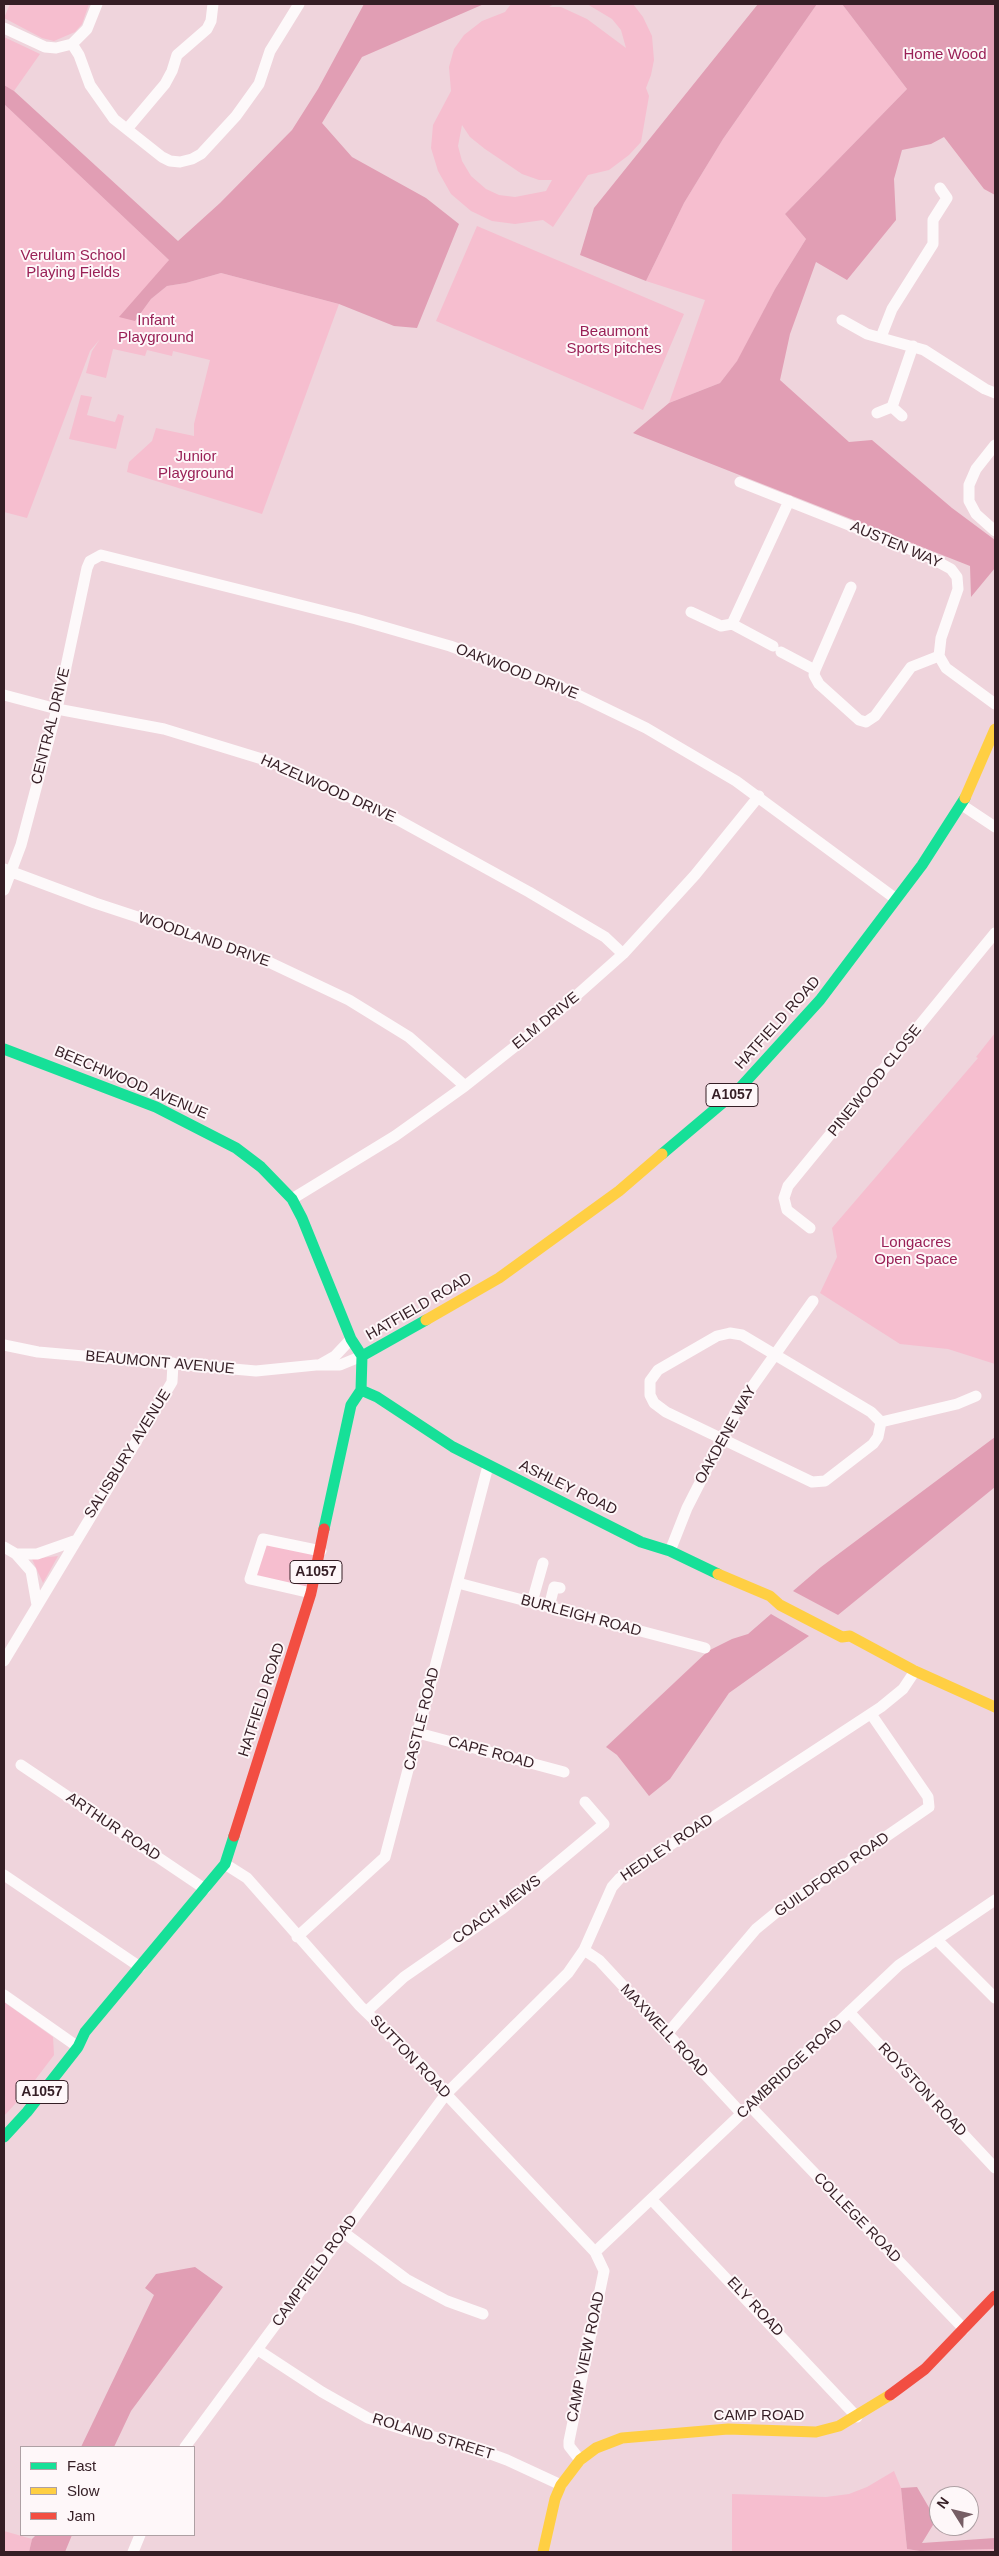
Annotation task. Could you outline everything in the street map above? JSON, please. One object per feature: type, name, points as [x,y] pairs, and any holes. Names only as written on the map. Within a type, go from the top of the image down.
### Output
[{"type":"street","points":[[4,28],[45,47],[56,48],[72,44],[86,29],[97,4]]},
{"type":"street","points":[[127,129],[165,84],[177,55],[183,47],[207,29],[211,21],[213,4]]},
{"type":"street","points":[[72,44],[79,55],[90,85],[114,120],[170,161],[180,162],[192,159],[200,154],[236,116],[259,84],[270,51],[300,4]]},
{"type":"street","points":[[881,337],[892,309],[933,244],[933,220],[947,198],[940,188]]},
{"type":"street","points":[[842,320],[867,334],[924,350],[985,390],[995,393]]},
{"type":"street","points":[[877,413],[892,407],[913,346]]},
{"type":"street","points":[[892,407],[902,416]]},
{"type":"street","points":[[995,444],[976,469],[969,485],[969,501],[976,514],[995,531]]},
{"type":"street","name":"AUSTEN WAY","points":[[740,482],[927,556],[951,569],[958,580],[958,590],[941,638],[939,656]]},
{"type":"street","points":[[732,624],[788,501]]},
{"type":"street","name":"OAKWOOD DRIVE","points":[[90,561],[102,555],[356,619],[450,646],[555,684],[646,728],[759,796],[896,899]]},
{"type":"street","name":"CENTRAL DRIVE","points":[[4,890],[8,871],[57,710],[90,561]]},
{"type":"street","points":[[851,587],[814,670],[819,684],[859,720],[866,722],[876,716],[911,667],[939,656],[946,668],[995,704]]},
{"type":"street","points":[[691,612],[721,626],[732,624],[814,670]]},
{"type":"street","name":"HAZELWOOD DRIVE","points":[[4,695],[57,710],[164,729],[275,763],[391,816],[605,937],[623,954]]},
{"type":"street","name":"HATFIELD ROAD","points":[[4,2137],[27,2112],[65,2060],[78,2047],[85,2032],[225,1864],[311,1593],[351,1405],[361,1390],[362,1356],[499,1278],[619,1191],[739,1089],[790,1035],[835,981],[928,857],[962,805],[995,729]]},
{"type":"street","name":"ELM DRIVE","points":[[292,1199],[395,1136],[465,1086],[551,1018],[623,954],[695,875],[759,796]]},
{"type":"street","points":[[962,805],[995,827]]},
{"type":"street","name":"WOODLAND DRIVE","points":[[8,871],[95,903],[256,956],[332,992],[409,1037],[465,1086]]},
{"type":"street","name":"PINEWOOD CLOSE","points":[[810,1228],[787,1210],[784,1198],[788,1186],[995,933]]},
{"type":"street","name":"BEECHWOOD AVENUE","points":[[4,1049],[111,1088],[206,1131],[236,1148],[261,1167],[292,1199],[311,1237],[351,1339],[362,1356]]},
{"type":"street","name":"OAKDENE WAY","points":[[670,1551],[687,1508],[740,1404],[813,1301]]},
{"type":"street","points":[[730,1333],[742,1335],[871,1412],[881,1422],[878,1437],[873,1444],[826,1481],[812,1482],[666,1412],[654,1403],[650,1396],[650,1381],[658,1370],[716,1336],[730,1333]]},
{"type":"street","name":"BEAUMONT AVENUE","points":[[316,1365],[327,1362],[351,1339]]},
{"type":"street","name":"BEAUMONT AVENUE","points":[[4,1345],[38,1352],[256,1371],[316,1365],[340,1365],[362,1356]]},
{"type":"street","name":"SALISBURY AVENUE","points":[[4,1661],[74,1541],[172,1382],[173,1363]]},
{"type":"street","name":"ASHLEY ROAD","points":[[361,1390],[377,1397],[453,1447],[488,1466],[641,1542],[670,1551],[685,1560],[770,1596],[780,1605],[814,1616],[842,1637],[850,1636],[915,1671],[995,1707]]},
{"type":"street","points":[[881,1422],[957,1404],[976,1396]]},
{"type":"street","name":"CASTLE ROAD","points":[[297,1937],[385,1857],[488,1466]]},
{"type":"street","points":[[311,1593],[250,1580],[263,1539],[321,1551]]},
{"type":"street","points":[[16,1554],[37,1554],[74,1541]]},
{"type":"street","points":[[4,1547],[16,1554],[31,1571],[37,1605]]},
{"type":"street","points":[[532,1602],[543,1563]]},
{"type":"street","name":"BURLEIGH ROAD","points":[[458,1583],[705,1648]]},
{"type":"street","points":[[549,1607],[554,1587],[560,1588]]},
{"type":"street","name":"HEDLEY ROAD","points":[[446,2094],[560,1983],[584,1950],[612,1887],[620,1878],[895,1698],[915,1671]]},
{"type":"street","name":"GUILDFORD ROAD","points":[[667,2034],[756,1929],[778,1911],[929,1807],[928,1797],[871,1714]]},
{"type":"street","name":"CAPE ROAD","points":[[418,1734],[564,1772]]},
{"type":"street","name":"ARTHUR ROAD","points":[[21,1765],[205,1889]]},
{"type":"street","name":"COACH MEWS","points":[[366,2012],[404,1976],[502,1909],[604,1824],[585,1802]]},
{"type":"street","name":"SUTTON ROAD","points":[[225,1864],[247,1878],[297,1937],[366,2012],[431,2075],[446,2094],[596,2252]]},
{"type":"street","points":[[4,1874],[140,1968]]},
{"type":"street","name":"CAMBRIDGE ROAD","points":[[596,2252],[899,1965],[995,1900]]},
{"type":"street","points":[[937,1940],[995,1998]]},
{"type":"street","name":"MAXWELL ROAD","points":[[584,1950],[599,1960],[667,2034],[746,2110]]},
{"type":"street","points":[[4,1995],[78,2047]]},
{"type":"street","name":"ROYSTON ROAD","points":[[849,2012],[995,2168]]},
{"type":"street","name":"CAMPFIELD ROAD","points":[[186,2446],[446,2094]]},
{"type":"street","name":"COLLEGE ROAD","points":[[746,2110],[964,2329]]},
{"type":"street","name":"ELY ROAD","points":[[652,2199],[857,2417]]},
{"type":"street","points":[[343,2232],[406,2279],[447,2301],[483,2314]]},
{"type":"street","name":"CAMP VIEW ROAD","points":[[580,2460],[569,2446],[569,2441],[604,2271],[596,2252]]},
{"type":"street","name":"CAMP ROAD","points":[[543,2552],[560,2485],[580,2460],[596,2448],[630,2437],[728,2429],[816,2432],[839,2426],[857,2417],[902,2388],[926,2369],[995,2296]]},
{"type":"street","name":"ROLAND STREET","points":[[258,2350],[322,2392],[368,2418],[412,2432],[461,2443],[507,2460],[560,2485]]},
{"type":"street","points":[[133,2552],[140,2536]]},
{"type":"green space","points":[[10,4],[89,4],[82,24],[75,32],[54,41],[42,38],[4,18]]},
{"type":"green space","points":[[364,4],[484,4],[362,57],[322,123],[352,157],[426,198],[459,224],[417,328],[394,326],[339,304],[221,273],[186,283],[167,286],[151,299],[135,321],[119,317],[169,260],[4,104],[4,85],[14,91],[178,241],[220,203],[292,130],[318,89]]},
{"type":"green space","points":[[511,4],[554,4],[549,7],[561,7],[587,19],[626,48],[621,30],[612,19],[587,4],[633,4],[643,17],[652,36],[654,60],[646,88],[649,96],[641,142],[629,155],[609,170],[588,175],[553,227],[543,220],[515,224],[492,221],[471,211],[451,194],[438,171],[431,148],[433,125],[451,91],[449,67],[454,49],[464,35],[482,21],[505,12]],"holes":[[[462,125],[470,137],[522,174],[539,180],[552,180],[546,191],[515,197],[499,195],[486,189],[471,176],[462,161],[458,146]]]},
{"type":"green space","points":[[758,4],[817,4],[723,139],[684,203],[646,281],[580,255],[594,208]]},
{"type":"green space","points":[[817,4],[842,4],[907,89],[785,214],[806,239],[775,289],[738,360],[720,383],[669,403],[705,300],[646,281],[684,203],[723,139]]},
{"type":"green space","name":"Home Wood","points":[[842,4],[995,4],[995,195],[984,189],[944,137],[931,144],[902,150],[894,179],[896,220],[847,280],[816,262],[790,334],[780,380],[849,442],[872,440],[952,508],[995,540],[995,568],[971,597],[970,566],[633,433],[669,403],[720,383],[737,361],[775,289],[806,239],[785,214],[907,89]]},
{"type":"green space","points":[[4,37],[40,54],[14,91],[4,85]]},
{"type":"green space","points":[[4,104],[169,260],[135,321],[151,299],[167,286],[186,283],[221,273],[339,304],[262,514],[127,472],[129,462],[152,441],[156,428],[194,436],[194,424],[210,360],[173,351],[172,356],[147,350],[145,356],[113,349],[106,378],[86,373],[92,351],[100,339],[90,351],[27,518],[4,512]]},
{"type":"green space","name":"Beaumont Sports pitches","points":[[477,226],[684,314],[643,410],[436,321]]},
{"type":"green space","points":[[81,395],[92,397],[87,415],[115,422],[118,414],[124,416],[116,449],[69,439]]},
{"type":"green space","name":"Longacres Open Space","points":[[995,1033],[995,1364],[948,1349],[900,1344],[820,1293],[837,1257],[832,1228],[978,1058],[976,1057]]},
{"type":"green space","points":[[995,1437],[995,1487],[838,1615],[793,1591],[821,1567]]},
{"type":"green space","points":[[261,1543],[317,1555],[307,1593],[251,1579]]},
{"type":"green space","points":[[58,1556],[43,1583],[32,1559]]},
{"type":"green space","points":[[771,1614],[809,1636],[729,1693],[670,1779],[649,1796],[617,1755],[606,1747],[708,1651],[732,1639],[748,1634]]},
{"type":"green space","points":[[4,2002],[53,2037],[54,2055],[26,2092],[4,2116]]},
{"type":"green space","points":[[195,2267],[223,2287],[131,2411],[114,2446],[81,2446],[154,2295],[145,2288],[156,2274]]},
{"type":"green space","points":[[894,2471],[901,2488],[907,2549],[920,2551],[995,2549],[995,2552],[732,2552],[732,2494],[826,2497],[849,2494],[867,2487]]},
{"type":"green space","points":[[917,2487],[929,2508],[929,2532],[922,2543],[995,2538],[995,2549],[920,2551],[907,2549],[901,2488]]},
{"type":"green space","points":[[4,2531],[32,2539],[29,2552],[4,2552]]},
{"type":"green space","points":[[35,2536],[72,2536],[65,2552],[29,2552],[32,2539]]},
{"type":"traffic: fast","points":[[662,1154],[739,1089],[820,1000],[922,865],[965,798]]},
{"type":"traffic: fast","points":[[4,1049],[156,1107],[236,1148],[261,1167],[292,1199],[302,1218],[351,1339],[362,1356]]},
{"type":"traffic: fast","points":[[324,1529],[351,1405],[361,1390],[362,1356],[426,1320]]},
{"type":"traffic: fast","points":[[361,1390],[377,1397],[453,1447],[641,1542],[670,1551],[718,1574]]},
{"type":"traffic: fast","points":[[4,2137],[27,2112],[78,2047],[85,2032],[225,1864],[234,1836]]},
{"type":"traffic: slow","points":[[965,798],[995,729]]},
{"type":"traffic: slow","points":[[426,1320],[499,1278],[619,1191],[662,1154]]},
{"type":"traffic: slow","points":[[718,1574],[770,1596],[780,1605],[842,1637],[850,1636],[915,1671],[995,1707]]},
{"type":"traffic: slow","points":[[543,2552],[555,2499],[561,2485],[580,2460],[596,2448],[622,2438],[728,2429],[816,2432],[839,2426],[890,2395]]},
{"type":"traffic: jam","points":[[234,1836],[311,1593],[324,1529]]},
{"type":"traffic: jam","points":[[890,2395],[925,2369],[995,2296]]},
{"type":"park label","name":"Verulum School Playing Fields","points":[[73,264]]},
{"type":"park label","name":"Infant Playground","points":[[156,330]]},
{"type":"park label","name":"Junior Playground","points":[[196,466]]}]
